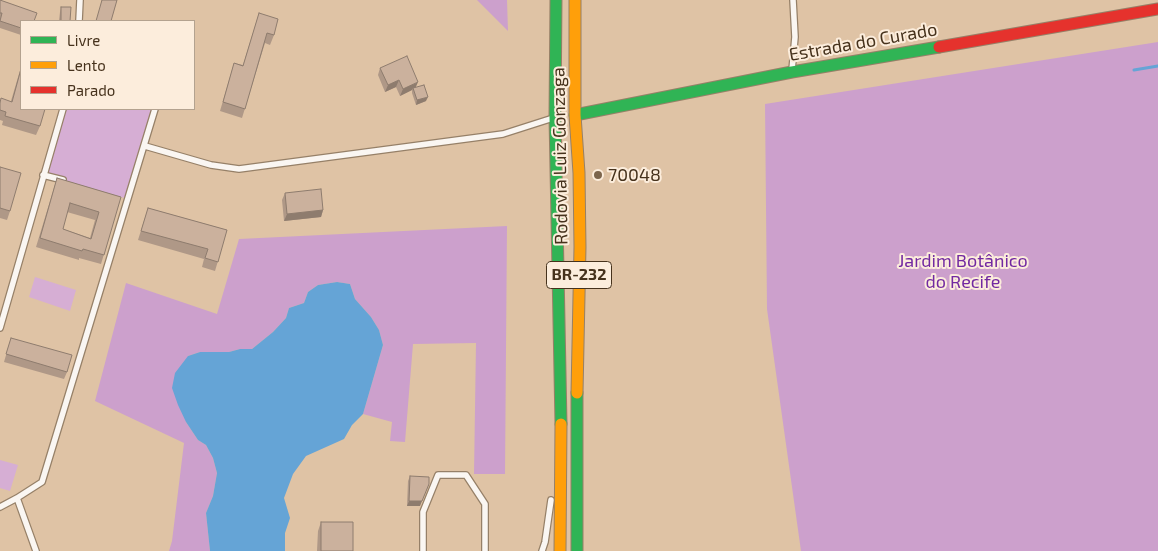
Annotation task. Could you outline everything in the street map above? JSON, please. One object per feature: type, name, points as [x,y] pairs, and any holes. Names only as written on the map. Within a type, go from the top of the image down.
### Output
[{"type":"main road","name":"Rodovia Luiz Gonzaga","points":[[556,0],[561,442],[560,551]]},
{"type":"main road","name":"Rodovia Luiz Gonzaga","points":[[575,0],[575,115],[580,247],[577,379],[577,551]]},
{"type":"main road","name":"Estrada do Curado","points":[[575,115],[792,72],[1158,9]]},
{"type":"lane","points":[[79,20],[80,0]]},
{"type":"lane","points":[[792,72],[795,37],[793,0]]},
{"type":"lane","points":[[0,328],[62,110]]},
{"type":"lane","points":[[0,507],[42,482],[156,110]]},
{"type":"lane","points":[[145,146],[211,165],[239,169],[503,134],[556,117]]},
{"type":"lane","points":[[43,175],[72,183]]},
{"type":"lane","points":[[118,196],[128,199]]},
{"type":"lane","points":[[554,478],[561,442]]},
{"type":"lane","points":[[424,551],[423,512],[438,475],[466,475],[485,504],[484,551]]},
{"type":"lane","points":[[542,551],[545,542],[551,496]]},
{"type":"lane","points":[[17,498],[36,551]]},
{"type":"shaded area","points":[[63,110],[155,110],[128,199],[43,175]]},
{"type":"shaded area","points":[[35,277],[76,290],[70,311],[29,297]]},
{"type":"shaded area","points":[[0,460],[18,465],[10,491],[0,488]]},
{"type":"green space","points":[[477,0],[507,0],[508,31]]},
{"type":"green space","name":"Jardim Botânico do Recife","points":[[1158,42],[1158,551],[801,551],[767,309],[765,104]]},
{"type":"green space","points":[[507,226],[505,474],[474,474],[476,343],[413,344],[405,442],[390,441],[392,422],[363,414],[383,345],[379,330],[371,317],[355,299],[350,284],[337,282],[318,285],[308,292],[304,303],[289,308],[286,318],[273,332],[252,349],[240,349],[229,352],[200,352],[188,356],[186,422],[198,440],[206,445],[213,458],[217,473],[213,496],[206,513],[210,551],[169,551],[172,541],[184,443],[95,401],[126,283],[217,314],[239,239]]},
{"type":"water","points":[[337,282],[350,284],[355,299],[371,317],[379,330],[383,345],[363,414],[352,425],[344,439],[306,456],[293,474],[284,498],[290,518],[285,533],[285,551],[210,551],[206,513],[213,496],[217,473],[213,458],[206,445],[198,440],[178,405],[172,388],[175,373],[188,356],[200,352],[229,352],[240,349],[252,349],[273,332],[286,318],[289,308],[304,303],[308,292],[318,285]]},
{"type":"building","points":[[0,0],[37,13],[34,20],[20,20],[20,28],[0,21],[2,13],[0,13]]},
{"type":"building","points":[[102,0],[117,0],[111,20],[96,20]]},
{"type":"building","points":[[61,7],[71,7],[70,20],[61,20]]},
{"type":"building","points":[[259,13],[278,19],[274,35],[267,33],[245,109],[223,102],[234,63],[243,66]]},
{"type":"building","points":[[407,56],[418,82],[403,89],[399,80],[388,85],[380,68]]},
{"type":"building","points":[[20,73],[20,110],[45,110],[40,126],[5,116],[6,112],[0,110],[1,98],[12,102]]},
{"type":"building","points":[[424,85],[428,97],[417,100],[413,88]]},
{"type":"building","points":[[0,167],[21,173],[10,211],[0,208]]},
{"type":"building","points":[[57,178],[121,197],[104,255],[83,249],[82,251],[40,238]],"holes":[[[70,203],[99,212],[91,239],[63,229]]]},
{"type":"building","points":[[321,189],[323,210],[287,214],[285,193]]},
{"type":"building","points":[[148,208],[227,230],[218,262],[205,258],[208,249],[141,231]]},
{"type":"building","points":[[11,338],[72,355],[67,372],[6,354]]},
{"type":"building","points":[[410,476],[429,477],[429,484],[422,501],[409,501]]},
{"type":"building","points":[[321,522],[353,522],[353,551],[321,551]]},
{"type":"waterway","points":[[1134,70],[1158,66]]},
{"type":"traffic: fast","points":[[556,0],[555,117],[561,424]]},
{"type":"traffic: fast","points":[[575,115],[792,72],[939,47]]},
{"type":"traffic: fast","points":[[577,393],[577,551]]},
{"type":"traffic: slow","points":[[575,0],[575,115],[579,173],[580,247],[577,393]]},
{"type":"traffic: slow","points":[[560,551],[561,424]]},
{"type":"traffic: jam","points":[[939,47],[1158,9]]},
{"type":"place","name":"70048","points":[[598,175]]}]
